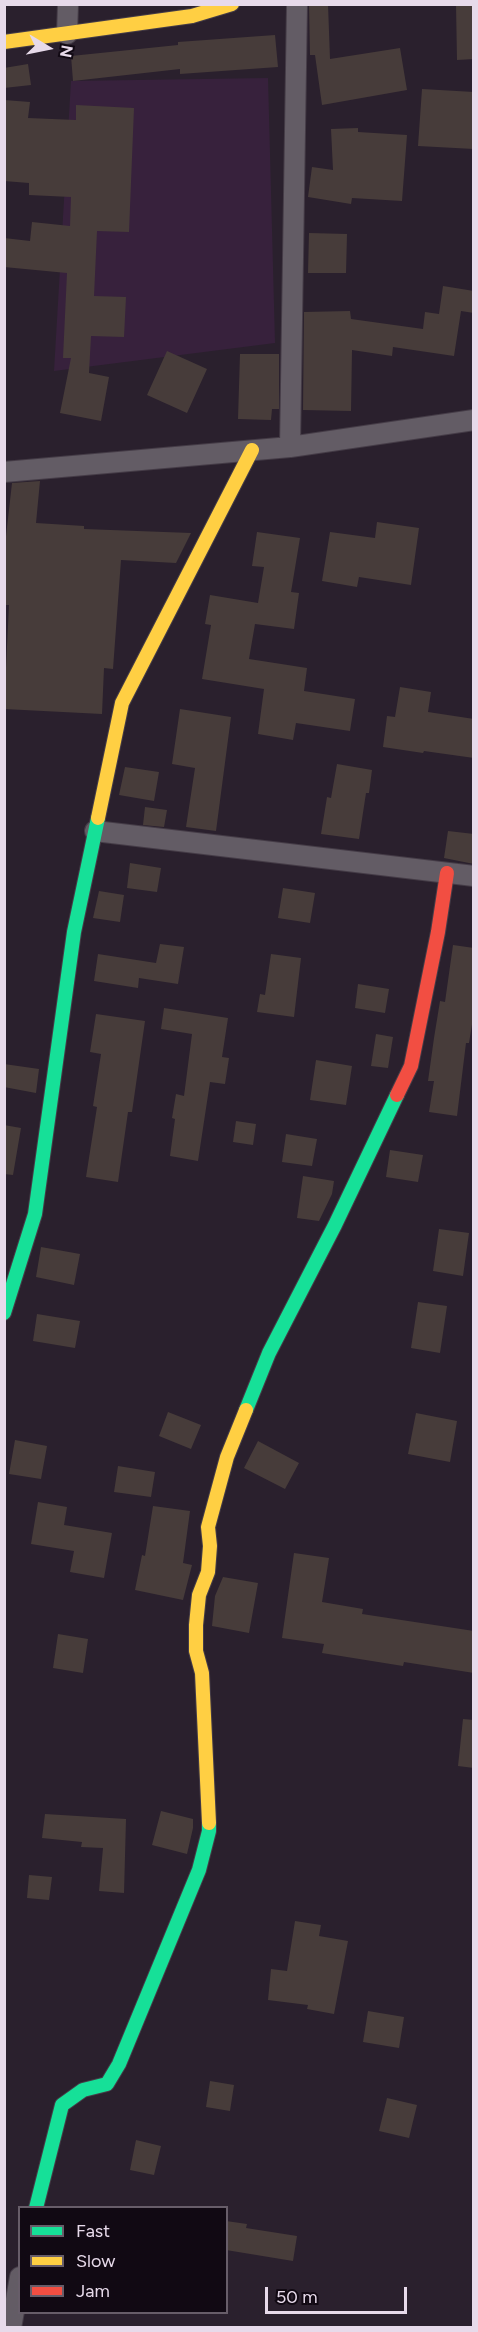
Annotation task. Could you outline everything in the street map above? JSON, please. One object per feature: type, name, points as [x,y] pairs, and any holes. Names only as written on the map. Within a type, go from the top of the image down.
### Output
[{"type":"street","points":[[67,34],[68,4]]},
{"type":"street","points":[[4,42],[192,16],[232,4]]},
{"type":"street","points":[[290,447],[297,4]]},
{"type":"street","points":[[4,472],[290,447],[474,420]]},
{"type":"street","points":[[4,1313],[35,1214],[74,932],[122,704],[252,450]]},
{"type":"street","points":[[95,831],[474,876]]},
{"type":"street","points":[[37,2206],[62,2105],[83,2090],[107,2084],[111,2078],[128,2043],[199,1870],[209,1831],[202,1673],[196,1651],[196,1624],[200,1595],[208,1572],[210,1546],[208,1527],[227,1457],[268,1353],[335,1225],[411,1066],[438,932],[447,873]]},
{"type":"street","points":[[11,2328],[18,2288]]},
{"type":"shaded area","points":[[268,78],[275,343],[54,371],[71,81]]},
{"type":"building","points":[[309,4],[328,4],[330,59],[400,48],[407,90],[322,105],[315,55],[310,55]]},
{"type":"building","points":[[456,4],[474,4],[474,59],[457,60]]},
{"type":"building","points":[[275,35],[278,67],[180,74],[180,69],[73,81],[71,56],[178,45],[178,42]]},
{"type":"building","points":[[28,64],[31,85],[4,88],[4,68]]},
{"type":"building","points":[[422,89],[474,92],[474,149],[418,146]]},
{"type":"building","points":[[4,100],[30,102],[28,118],[76,120],[76,105],[134,108],[129,232],[97,231],[94,296],[126,297],[124,337],[91,336],[89,373],[109,377],[101,421],[60,413],[71,358],[63,358],[67,273],[4,267],[4,238],[30,241],[32,222],[70,226],[71,197],[29,195],[29,183],[4,181]]},
{"type":"building","points":[[358,128],[358,132],[407,135],[402,201],[352,198],[351,204],[308,197],[312,167],[333,170],[331,129]]},
{"type":"building","points":[[309,233],[347,234],[346,273],[308,273]]},
{"type":"building","points":[[443,286],[474,291],[474,313],[461,311],[454,356],[393,347],[392,356],[352,350],[351,411],[303,410],[304,312],[350,311],[351,319],[423,329],[425,312],[439,314]]},
{"type":"building","points":[[167,351],[207,369],[187,413],[147,395]]},
{"type":"building","points":[[240,354],[279,354],[279,409],[272,409],[271,420],[238,419]]},
{"type":"building","points":[[40,481],[36,523],[84,526],[84,529],[191,533],[176,563],[121,560],[113,669],[104,668],[102,714],[4,709],[9,605],[4,605],[4,554],[12,483]]},
{"type":"building","points":[[377,522],[419,528],[411,585],[359,577],[357,587],[322,581],[330,532],[375,538]]},
{"type":"building","points":[[257,532],[300,538],[291,592],[299,593],[294,629],[255,624],[249,659],[307,668],[304,691],[355,699],[350,731],[296,723],[293,740],[258,734],[264,689],[202,679],[211,625],[205,624],[210,595],[258,603],[264,567],[252,566]]},
{"type":"building","points":[[400,687],[431,692],[428,712],[474,719],[474,758],[383,747],[387,716],[395,717]]},
{"type":"building","points":[[180,709],[231,717],[216,831],[186,827],[195,768],[172,764]]},
{"type":"building","points":[[337,764],[372,770],[359,839],[321,834],[327,797],[331,798]]},
{"type":"building","points":[[125,767],[159,772],[154,801],[119,795]]},
{"type":"building","points":[[145,807],[167,810],[164,827],[143,825]]},
{"type":"building","points":[[448,831],[474,834],[474,864],[444,858]]},
{"type":"building","points":[[130,863],[161,868],[157,892],[127,888]]},
{"type":"building","points":[[283,888],[315,893],[310,923],[278,918]]},
{"type":"building","points":[[99,891],[124,895],[120,922],[93,918]]},
{"type":"building","points":[[160,944],[184,947],[178,984],[139,978],[138,988],[94,981],[98,954],[156,963]]},
{"type":"building","points":[[453,945],[474,948],[474,1012],[469,1043],[466,1043],[457,1116],[429,1112],[434,1081],[428,1081],[440,1001],[445,1002]]},
{"type":"building","points":[[271,954],[301,958],[294,1017],[257,1012],[260,994],[265,995]]},
{"type":"building","points":[[358,984],[389,989],[385,1013],[355,1008]]},
{"type":"building","points":[[164,1008],[228,1018],[222,1057],[229,1058],[225,1084],[210,1082],[198,1161],[170,1156],[176,1094],[184,1096],[192,1034],[161,1029]]},
{"type":"building","points":[[96,1014],[145,1021],[132,1112],[128,1112],[118,1182],[86,1177],[97,1107],[93,1106],[101,1054],[90,1052]]},
{"type":"building","points":[[376,1034],[393,1037],[388,1068],[371,1066]]},
{"type":"building","points":[[316,1060],[352,1066],[346,1105],[310,1100]]},
{"type":"building","points":[[4,1064],[39,1069],[36,1093],[4,1087]]},
{"type":"building","points":[[236,1121],[256,1124],[253,1145],[233,1142]]},
{"type":"building","points":[[4,1125],[21,1128],[13,1175],[4,1174]]},
{"type":"building","points":[[286,1134],[317,1139],[312,1166],[282,1162]]},
{"type":"building","points":[[390,1150],[423,1155],[418,1182],[386,1177]]},
{"type":"building","points":[[303,1176],[334,1181],[332,1194],[319,1221],[297,1218]]},
{"type":"building","points":[[439,1229],[469,1233],[463,1276],[433,1271]]},
{"type":"building","points":[[41,1247],[80,1254],[74,1285],[36,1277]]},
{"type":"building","points":[[418,1302],[447,1306],[440,1353],[411,1348]]},
{"type":"building","points":[[37,1314],[80,1321],[75,1348],[33,1341]]},
{"type":"building","points":[[168,1412],[201,1425],[191,1449],[159,1436]]},
{"type":"building","points":[[416,1413],[457,1421],[450,1462],[408,1454]]},
{"type":"building","points":[[15,1440],[47,1446],[41,1479],[9,1474]]},
{"type":"building","points":[[258,1441],[299,1463],[285,1489],[244,1468]]},
{"type":"building","points":[[118,1466],[155,1472],[151,1497],[114,1492]]},
{"type":"building","points":[[38,1502],[67,1507],[64,1525],[112,1533],[104,1578],[70,1572],[74,1551],[31,1544]]},
{"type":"building","points":[[153,1506],[190,1511],[183,1563],[192,1565],[183,1600],[135,1590],[142,1555],[145,1556]]},
{"type":"building","points":[[294,1553],[329,1558],[322,1602],[363,1609],[362,1614],[474,1631],[474,1673],[404,1662],[403,1666],[322,1653],[324,1644],[282,1638]]},
{"type":"building","points":[[223,1577],[258,1583],[249,1633],[212,1626],[215,1596]]},
{"type":"building","points":[[58,1634],[88,1639],[83,1673],[53,1668]]},
{"type":"building","points":[[463,1719],[474,1720],[474,1768],[458,1766]]},
{"type":"building","points":[[161,1811],[193,1819],[187,1854],[152,1845]]},
{"type":"building","points":[[45,1814],[126,1819],[124,1893],[99,1891],[103,1848],[81,1847],[82,1842],[42,1838]]},
{"type":"building","points":[[29,1875],[52,1877],[49,1900],[27,1898]]},
{"type":"building","points":[[295,1921],[321,1925],[319,1936],[348,1941],[334,2014],[307,2009],[308,2005],[268,2000],[271,1969],[287,1971]]},
{"type":"building","points":[[368,2011],[404,2017],[399,2048],[363,2042]]},
{"type":"building","points":[[210,2081],[234,2085],[230,2111],[206,2107]]},
{"type":"building","points":[[387,2098],[417,2105],[409,2138],[379,2131]]},
{"type":"building","points":[[136,2140],[161,2146],[154,2175],[130,2170]]},
{"type":"building","points":[[228,2221],[247,2224],[246,2228],[297,2236],[293,2261],[228,2250]]},
{"type":"traffic: fast","points":[[4,1313],[35,1214],[74,932],[98,818]]},
{"type":"traffic: fast","points":[[246,1410],[269,1353],[335,1225],[397,1095]]},
{"type":"traffic: fast","points":[[37,2206],[62,2105],[83,2090],[107,2084],[119,2064],[199,1870],[209,1823]]},
{"type":"traffic: slow","points":[[4,42],[192,16],[232,4]]},
{"type":"traffic: slow","points":[[98,818],[122,703],[252,450]]},
{"type":"traffic: slow","points":[[209,1823],[202,1673],[196,1651],[196,1625],[199,1595],[208,1572],[210,1546],[208,1527],[227,1457],[246,1410]]},
{"type":"traffic: jam","points":[[397,1095],[411,1066],[438,932],[447,873]]}]
